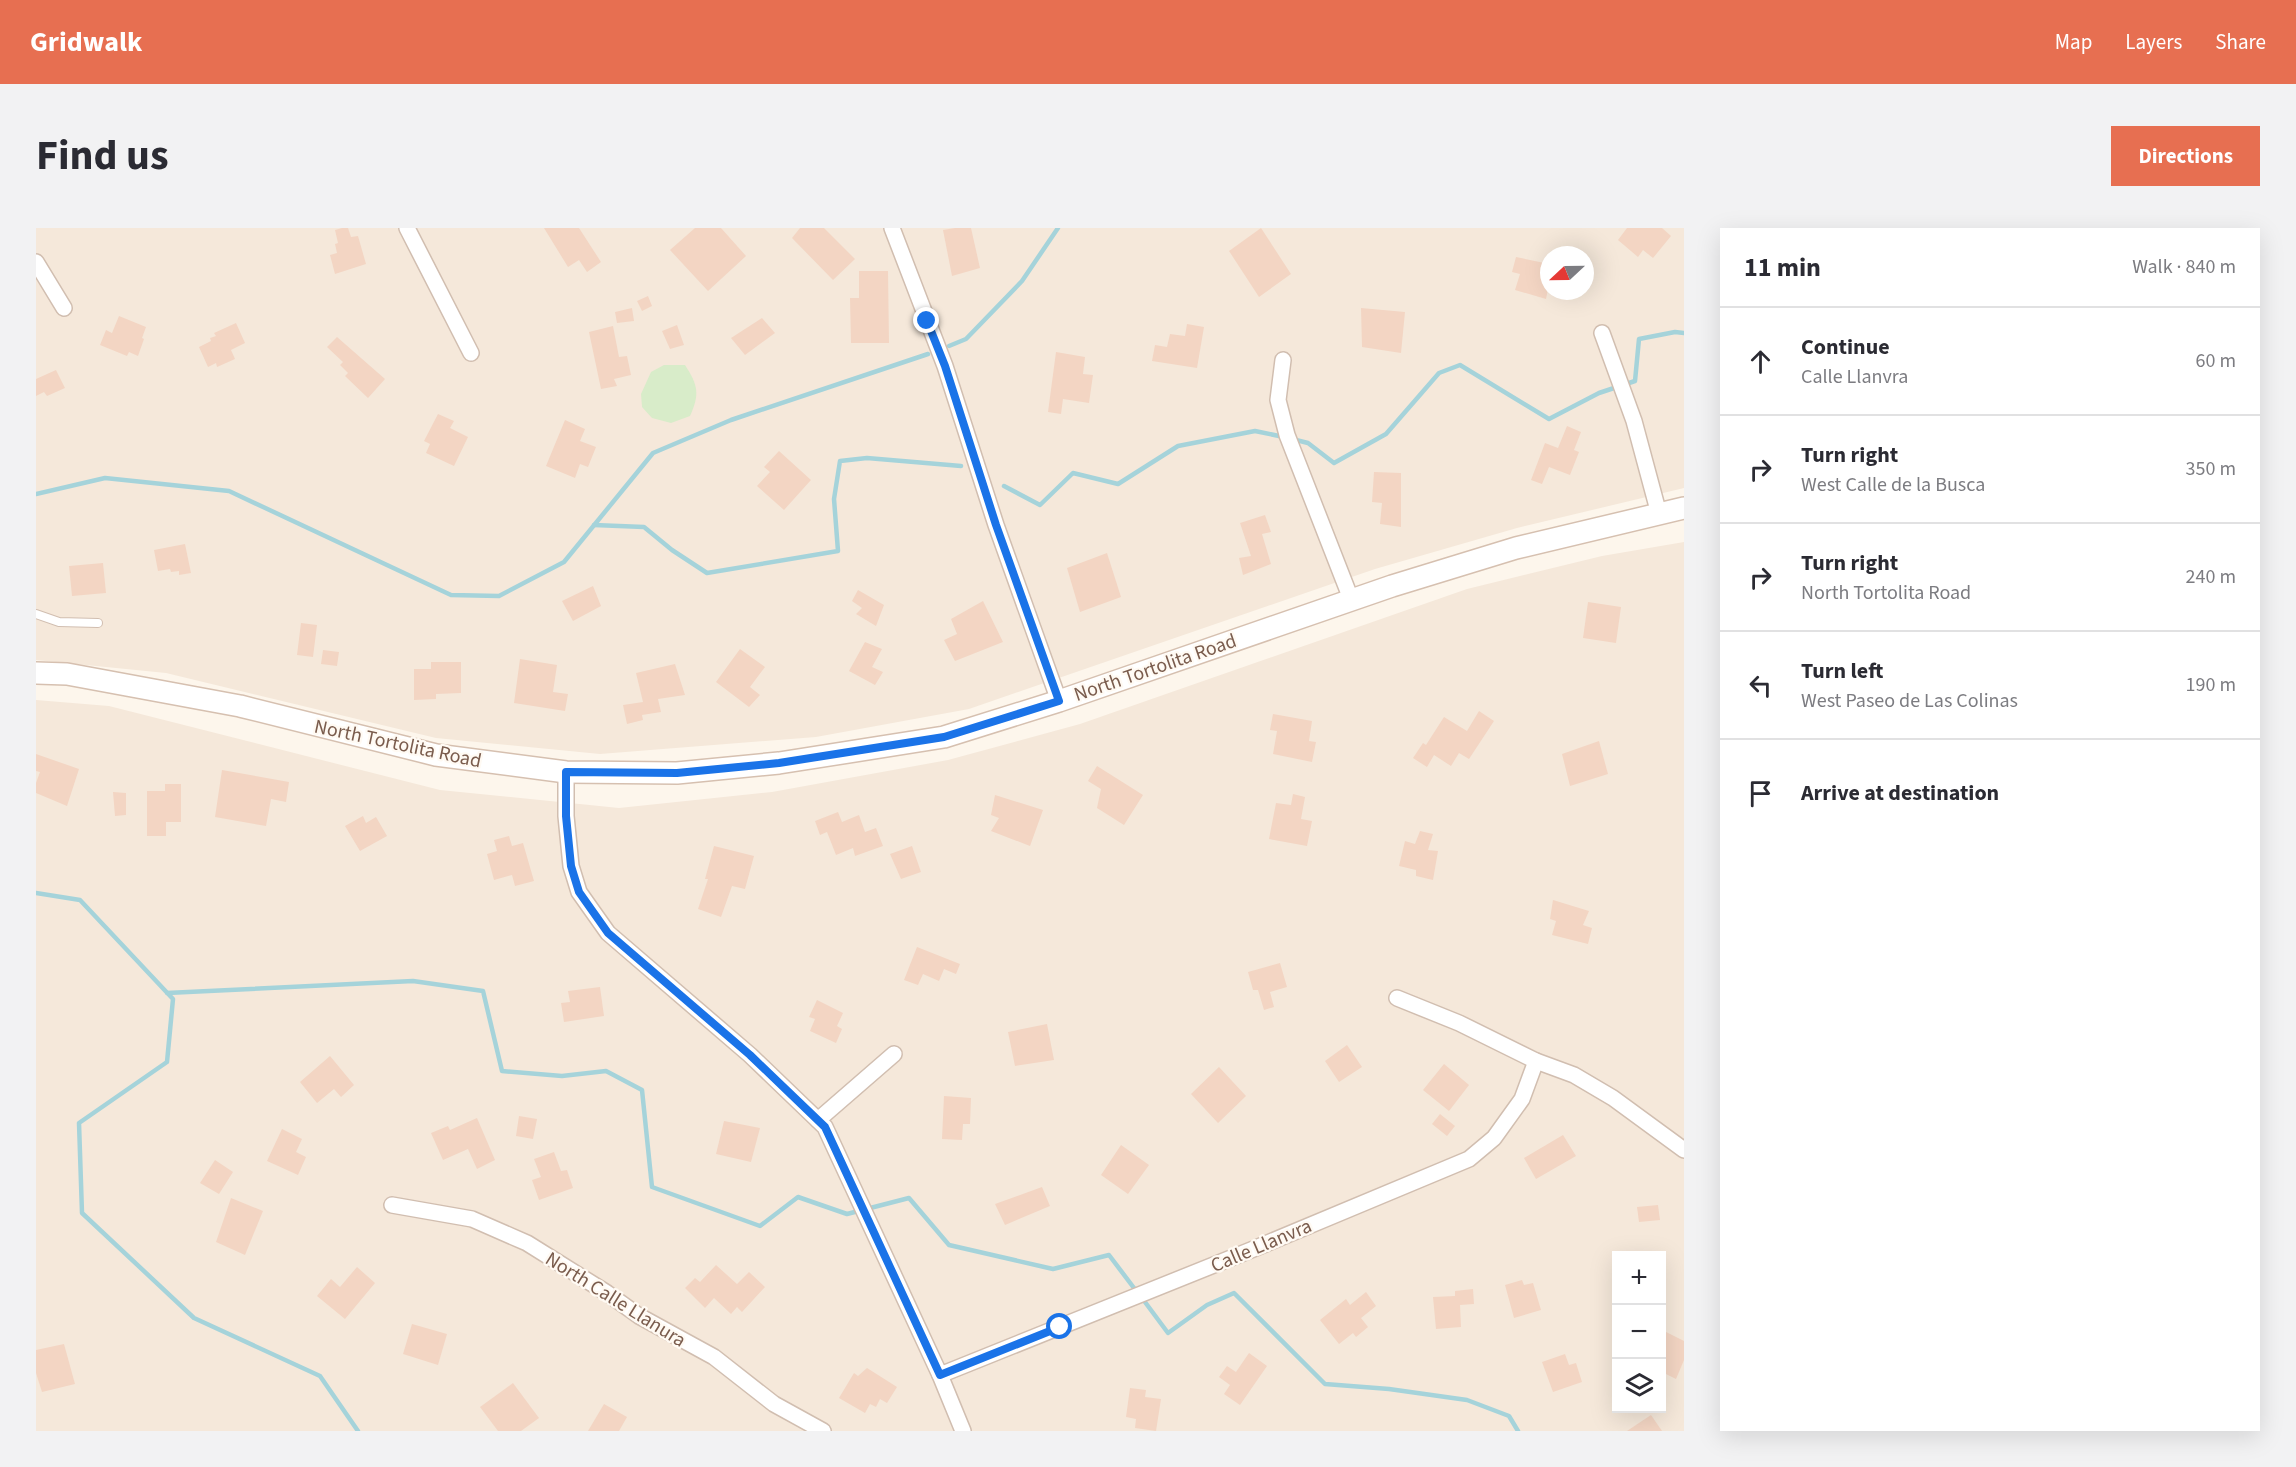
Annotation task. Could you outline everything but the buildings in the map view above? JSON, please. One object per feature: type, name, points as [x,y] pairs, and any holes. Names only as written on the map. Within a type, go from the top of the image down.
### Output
[{"type":"street","points":[[407,228],[471,353]]},
{"type":"street","points":[[892,228],[945,366],[996,525],[1059,701]]},
{"type":"street","points":[[36,262],[64,308]]},
{"type":"street","points":[[1602,333],[1634,421],[1659,514]]},
{"type":"street","points":[[1283,360],[1278,400],[1287,435],[1351,599]]},
{"type":"street","name":"North Tortolita Road","points":[[36,673],[67,674],[240,706],[436,755],[566,772],[677,773],[779,763],[944,737],[1059,701],[1351,599],[1516,548],[1684,508]]},
{"type":"street","points":[[566,772],[566,816],[571,866],[579,892],[602,925],[627,951],[750,1055],[825,1127],[940,1375],[963,1431]]},
{"type":"street","points":[[1397,998],[1459,1023],[1536,1061],[1574,1075],[1603,1092],[1684,1150]]},
{"type":"street","points":[[819,1120],[894,1054]]},
{"type":"street","name":"Calle Llanvra","points":[[940,1375],[1166,1285],[1469,1159],[1494,1138],[1522,1099],[1536,1061]]},
{"type":"street","name":"North Calle Llanura","points":[[392,1205],[472,1219],[526,1244],[607,1293],[639,1316],[714,1357],[774,1404],[823,1431]]},
{"type":"lane","points":[[36,614],[59,622],[98,623]]},
{"type":"shaded area","points":[[36,228],[1684,228],[1684,488],[1517,528],[1375,569],[969,709],[816,737],[600,754],[436,738],[166,673],[36,660]]},
{"type":"shaded area","points":[[1684,542],[1684,1431],[36,1431],[36,700],[109,706],[440,790],[619,808],[772,792],[948,760],[1080,724],[1467,589],[1602,556]]},
{"type":"green space","points":[[664,365],[685,365],[693,378],[696,390],[690,416],[671,423],[652,418],[642,407],[641,394],[651,372]]},
{"type":"waterway","points":[[949,346],[966,339],[1022,281],[1058,228]]},
{"type":"waterway","points":[[1292,439],[1308,443],[1334,463],[1386,434],[1439,373],[1460,365],[1549,419],[1599,393],[1635,381],[1639,339],[1675,332],[1684,333]]},
{"type":"waterway","points":[[36,494],[105,478],[229,491],[451,595],[499,596],[564,562],[653,453],[731,420],[928,354]]},
{"type":"waterway","points":[[1004,486],[1040,505],[1073,473],[1118,484],[1178,446],[1255,431],[1284,437]]},
{"type":"waterway","points":[[594,525],[644,527],[672,550],[707,573],[838,551],[834,499],[840,461],[867,458],[961,466]]},
{"type":"waterway","points":[[36,893],[80,900],[173,999],[167,1062],[79,1123],[82,1213],[194,1318],[320,1376],[358,1431]]},
{"type":"waterway","points":[[167,993],[413,981],[483,991],[502,1071],[562,1076],[606,1071],[642,1090],[652,1187],[760,1226],[798,1197],[847,1214],[909,1198],[949,1245],[1053,1269],[1109,1255],[1137,1292]]},
{"type":"waterway","points":[[1142,1298],[1168,1333],[1207,1305],[1234,1293],[1325,1384],[1389,1389],[1467,1400],[1509,1416],[1518,1431]]},
{"type":"route","points":[[927,321],[945,366],[996,525],[1059,701],[944,737],[779,763],[677,773],[566,772],[566,816],[571,866],[579,892],[608,933],[750,1055],[825,1127],[940,1375],[1060,1327]]}]
